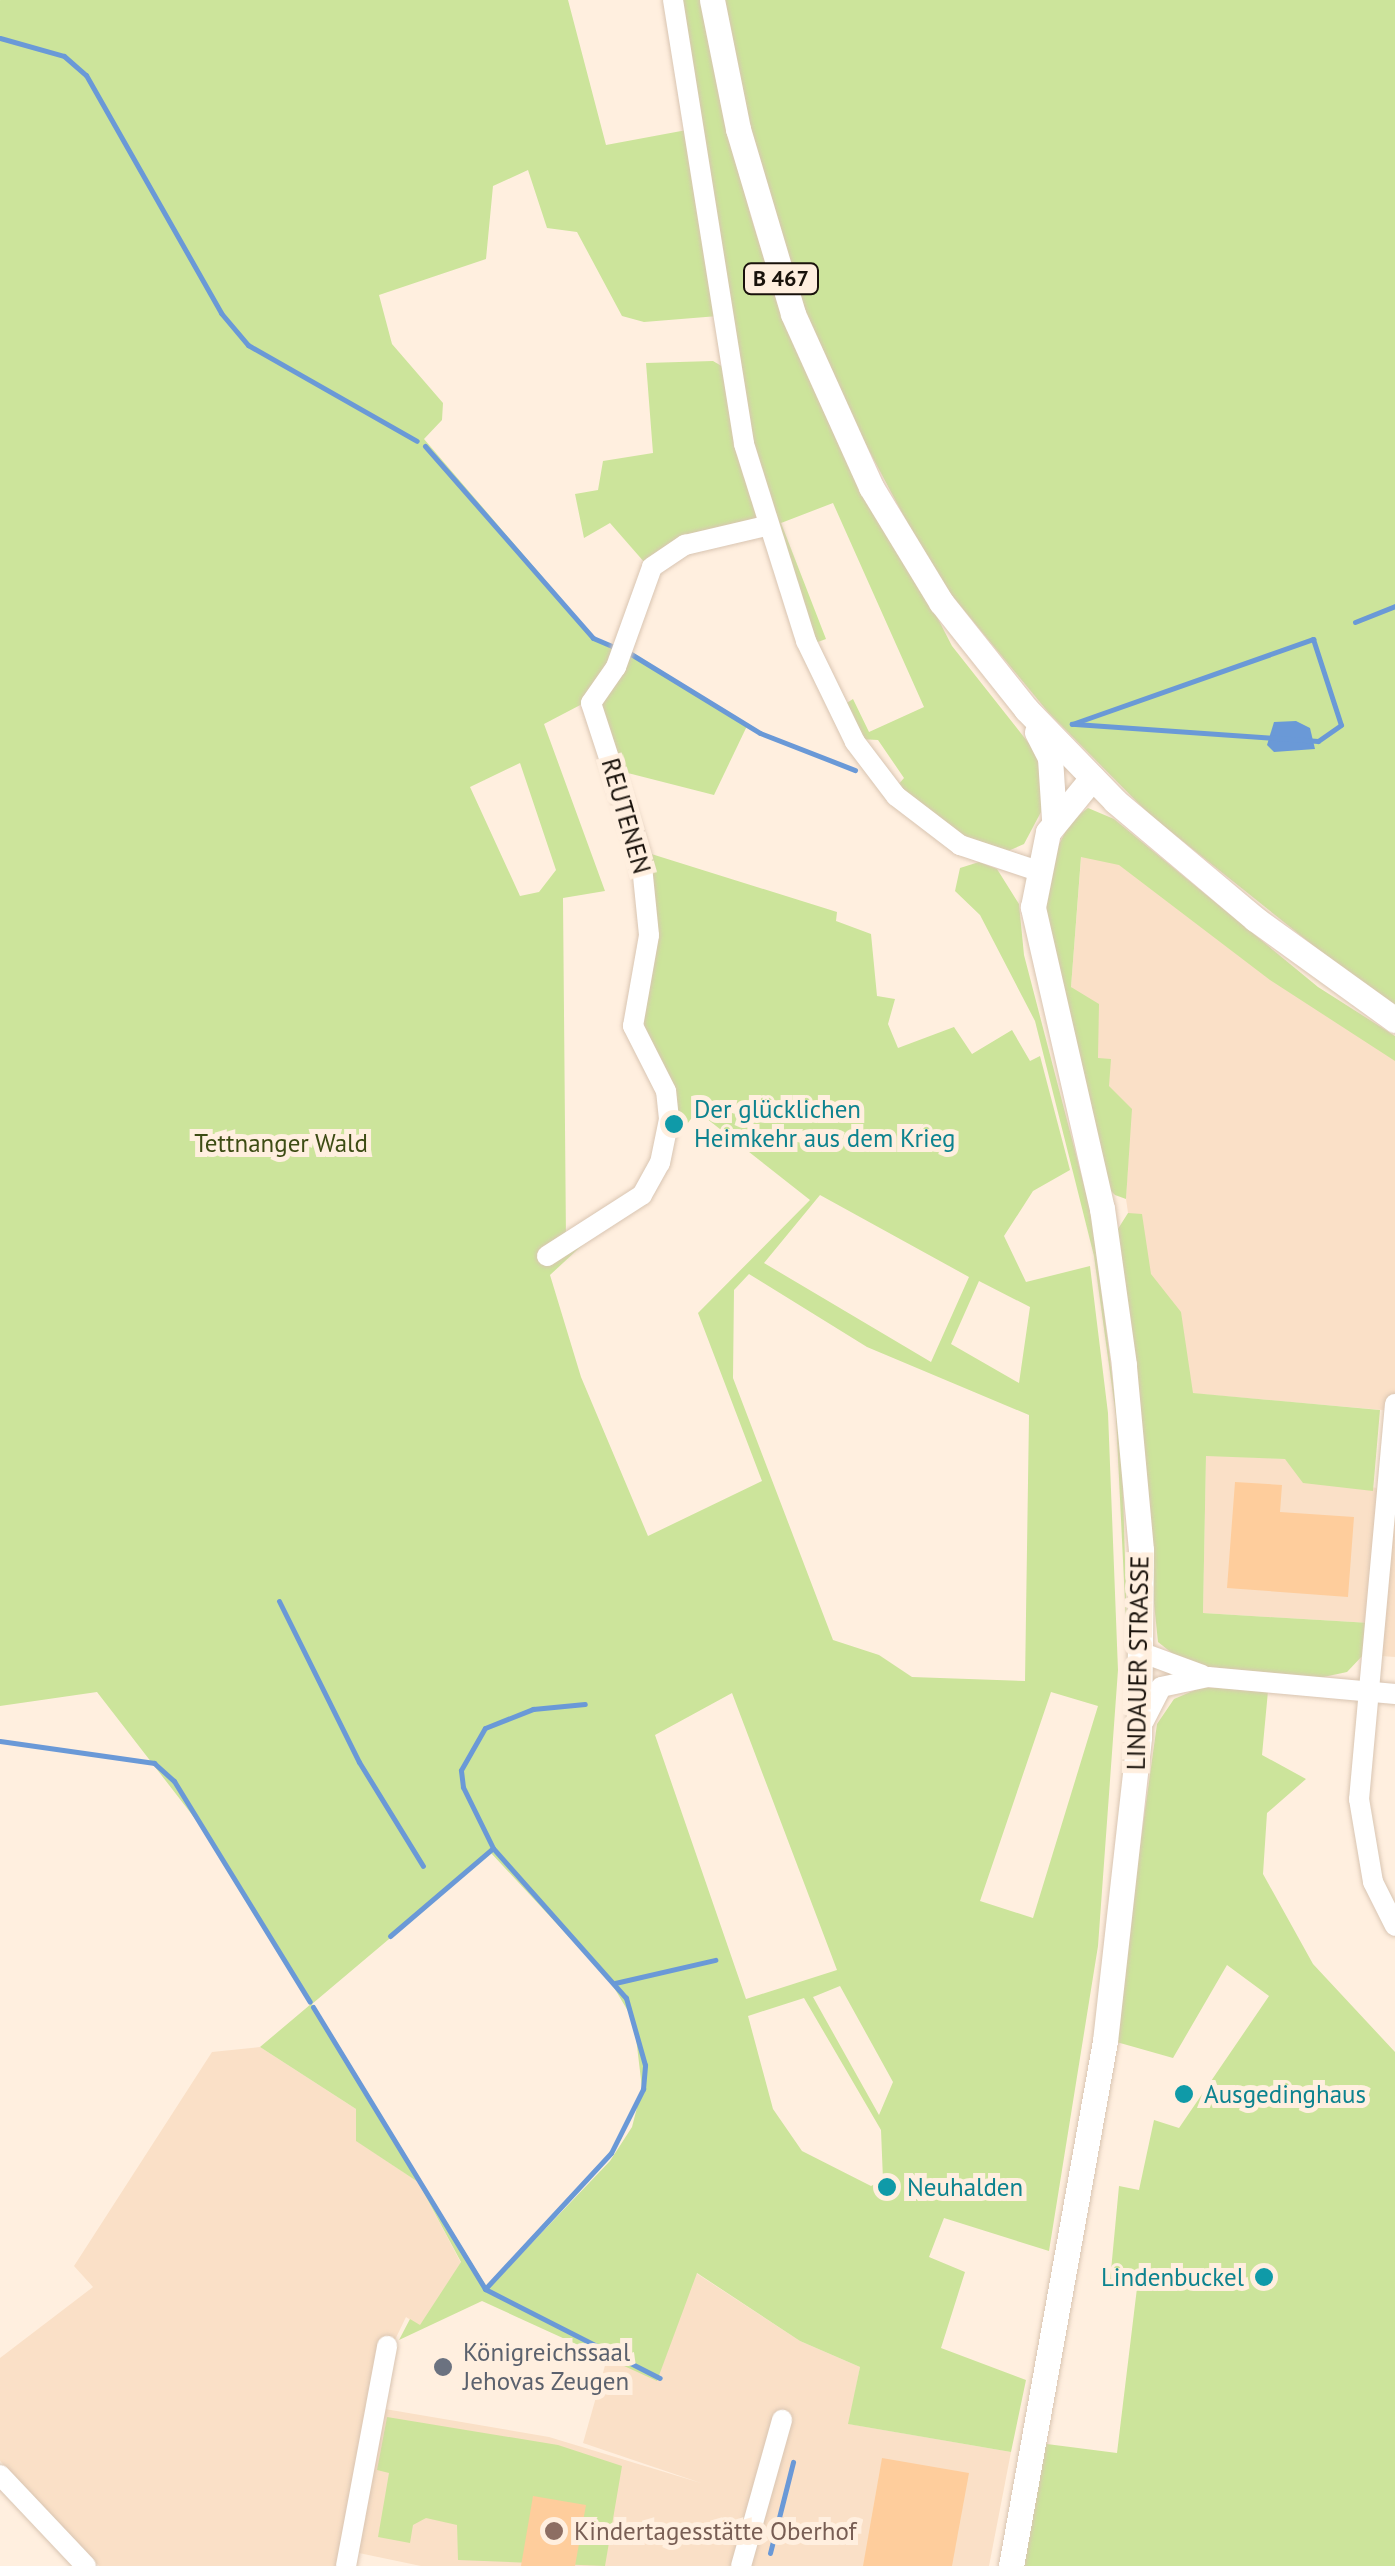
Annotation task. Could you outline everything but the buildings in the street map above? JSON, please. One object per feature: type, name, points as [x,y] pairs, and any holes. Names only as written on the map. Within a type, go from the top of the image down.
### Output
[{"type":"main road","name":"B 467","points":[[712,0],[766,238],[831,407],[941,602],[1026,709],[1092,778],[1255,920],[1395,1020]]},
{"type":"main road","points":[[1026,709],[1050,758],[1054,819]]},
{"type":"main road","name":"LINDAUER STRASSE","points":[[1011,2566],[1106,2040],[1139,1738],[1142,1652],[1135,1459],[1108,1246],[1040,962],[1035,870],[1054,819],[1092,778]]},
{"type":"street","points":[[673,0],[737,408],[766,526],[826,687],[875,771],[942,834],[1035,870]]},
{"type":"street","name":"REUTENEN","points":[[547,1256],[642,1195],[660,1163],[669,1118],[666,1091],[633,1026],[649,935],[641,856],[591,704],[616,667],[652,567],[685,545],[766,526]]},
{"type":"street","points":[[1395,1404],[1362,1843],[1395,1926]]},
{"type":"street","points":[[1142,1652],[1208,1677],[1395,1694]]},
{"type":"street","points":[[1139,1738],[1161,1688],[1208,1677]]},
{"type":"street","points":[[346,2566],[387,2346]]},
{"type":"street","points":[[741,2566],[782,2420]]},
{"type":"street","points":[[0,2475],[86,2566]]},
{"type":"shaded area","points":[[1082,846],[1114,848],[1395,1042],[1395,1657],[1381,1656],[1370,1623],[1203,1613],[1206,1455],[1285,1459],[1388,1492],[1394,1411],[1154,1390],[1126,1199],[1129,1145],[1098,1058],[1091,1004],[1071,987]]},
{"type":"shaded area","points":[[260,2047],[356,2109],[357,2141],[418,2182],[461,2263],[420,2326],[406,2317],[392,2346],[342,2566],[99,2566],[0,2461],[0,2358],[93,2287],[74,2266],[212,2052]]},
{"type":"shaded area","points":[[696,2273],[800,2341],[860,2367],[849,2424],[1011,2452],[989,2566],[421,2566],[354,2552],[379,2408],[549,2437],[701,2483],[583,2443],[608,2355],[657,2380]]},
{"type":"green space","name":"Tettnanger Wald","points":[[0,0],[568,0],[606,145],[692,129],[718,316],[644,322],[622,316],[577,232],[547,228],[528,170],[493,186],[486,259],[379,295],[392,344],[443,403],[442,420],[424,439],[594,637],[621,650],[586,702],[544,724],[605,891],[563,898],[566,1241],[591,1237],[550,1275],[581,1377],[648,1536],[762,1481],[698,1313],[810,1200],[697,1111],[678,1136],[669,1134],[671,1117],[640,1046],[645,852],[837,912],[836,921],[871,934],[877,996],[895,999],[888,1024],[898,1048],[954,1027],[972,1054],[1012,1030],[1030,1061],[1040,1056],[1070,1170],[1033,1191],[1004,1236],[1026,1282],[1090,1266],[1108,1413],[1118,1670],[1098,1946],[1049,2251],[944,2218],[929,2257],[965,2272],[941,2348],[1026,2380],[1011,2452],[848,2424],[860,2367],[800,2341],[697,2273],[657,2381],[482,2301],[399,2340],[410,2319],[420,2325],[461,2262],[418,2182],[356,2141],[356,2109],[260,2047],[311,2004],[217,1847],[97,1692],[0,1706]],"holes":[[[520,763],[556,870],[539,892],[520,896],[470,787]],[[820,1195],[969,1277],[931,1362],[764,1263]],[[749,1274],[867,1347],[1029,1415],[1025,1681],[912,1677],[879,1655],[833,1640],[733,1378],[734,1290]],[[979,1281],[1030,1307],[1019,1383],[951,1344]],[[1051,1692],[1098,1706],[1033,1918],[980,1901]],[[732,1693],[837,1970],[746,1999],[655,1735]],[[491,1853],[610,1981],[634,2021],[642,2088],[632,2127],[610,2161],[488,2289],[312,2004]],[[840,1986],[893,2082],[879,2115],[813,1997]],[[804,1998],[881,2130],[883,2180],[871,2186],[802,2151],[773,2109],[748,2016]]]},
{"type":"green space","points":[[679,0],[703,0],[751,217],[782,316],[952,646],[1042,760],[1041,812],[1024,844],[1008,851],[965,842],[897,786],[904,778],[878,740],[859,739],[842,706],[853,699],[869,732],[924,707],[833,503],[781,523],[826,639],[815,643],[751,443]]},
{"type":"green space","points":[[722,0],[1395,0],[1395,1011],[1150,815],[1048,712],[935,575],[821,360],[761,182]]},
{"type":"green space","points":[[713,361],[725,368],[757,515],[753,526],[686,542],[652,571],[610,523],[584,538],[575,494],[598,490],[603,461],[653,453],[646,363]]},
{"type":"green space","points":[[630,651],[747,726],[714,795],[616,770],[600,723],[602,697]]},
{"type":"green space","points":[[1088,808],[1114,819],[1318,987],[1395,1036],[1395,1061],[1270,980],[1119,865],[1081,857],[1071,987],[1099,1004],[1098,1058],[1111,1059],[1109,1086],[1132,1109],[1126,1199],[1115,1195],[1107,1187],[1045,909],[1053,856],[1071,821]]},
{"type":"green space","points":[[979,862],[997,869],[1019,904],[1024,955],[1092,1216],[1122,1455],[1128,1664],[1116,1416],[1094,1256],[1035,1021],[980,915],[955,891],[960,868]]},
{"type":"green space","points":[[1128,1213],[1142,1214],[1151,1274],[1181,1312],[1193,1393],[1380,1410],[1373,1491],[1303,1483],[1285,1459],[1206,1456],[1203,1613],[1370,1623],[1366,1652],[1347,1672],[1319,1678],[1208,1667],[1182,1661],[1158,1642],[1116,1232]]},
{"type":"green space","points":[[1202,1687],[1268,1691],[1262,1755],[1306,1779],[1267,1813],[1263,1874],[1313,1964],[1395,2052],[1395,2566],[1021,2566],[1039,2443],[1117,2453],[1137,2288],[1110,2281],[1119,2186],[1139,2190],[1154,2120],[1179,2128],[1269,1996],[1227,1965],[1173,2058],[1113,2041],[1157,1724],[1174,1699]]},
{"type":"green space","points":[[387,2417],[558,2445],[622,2466],[605,2566],[458,2560],[457,2525],[426,2518],[413,2525],[410,2543],[378,2537],[389,2473],[377,2470]]},
{"type":"water","points":[[1296,721],[1310,728],[1315,749],[1274,752],[1267,745],[1274,722]]},
{"type":"waterway","points":[[0,38],[64,56],[86,75],[221,313],[248,345],[417,441]]},
{"type":"waterway","points":[[425,446],[593,638],[614,647]]},
{"type":"waterway","points":[[1355,622],[1395,606]]},
{"type":"waterway","points":[[1313,639],[1341,725],[1318,741],[1072,724],[1313,639]]},
{"type":"waterway","points":[[631,654],[760,733],[855,770]]},
{"type":"waterway","points":[[279,1601],[359,1762],[423,1866]]},
{"type":"waterway","points":[[485,2289],[611,2153],[643,2089],[645,2065],[626,1998],[493,1848],[463,1787],[461,1770],[485,1728],[533,1709],[585,1704]]},
{"type":"waterway","points":[[0,1741],[154,1763],[174,1781],[310,2002]]},
{"type":"waterway","points":[[390,1936],[493,1848]]},
{"type":"waterway","points":[[615,1983],[715,1960]]},
{"type":"waterway","points":[[313,2007],[485,2289],[660,2378]]},
{"type":"waterway","points":[[770,2553],[793,2462]]},
{"type":"place","name":"Der glücklichen Heimkehr aus dem Krieg","points":[[674,1124]]},
{"type":"place","name":"Ausgedinghaus","points":[[1184,2094]]},
{"type":"place","name":"Neuhalden","points":[[887,2187]]},
{"type":"place","name":"Lindenbuckel","points":[[1264,2277]]},
{"type":"place","name":"Königreichssaal Jehovas Zeugen","points":[[443,2367]]},
{"type":"place","name":"Kindertagesstätte Oberhof","points":[[554,2531]]}]
